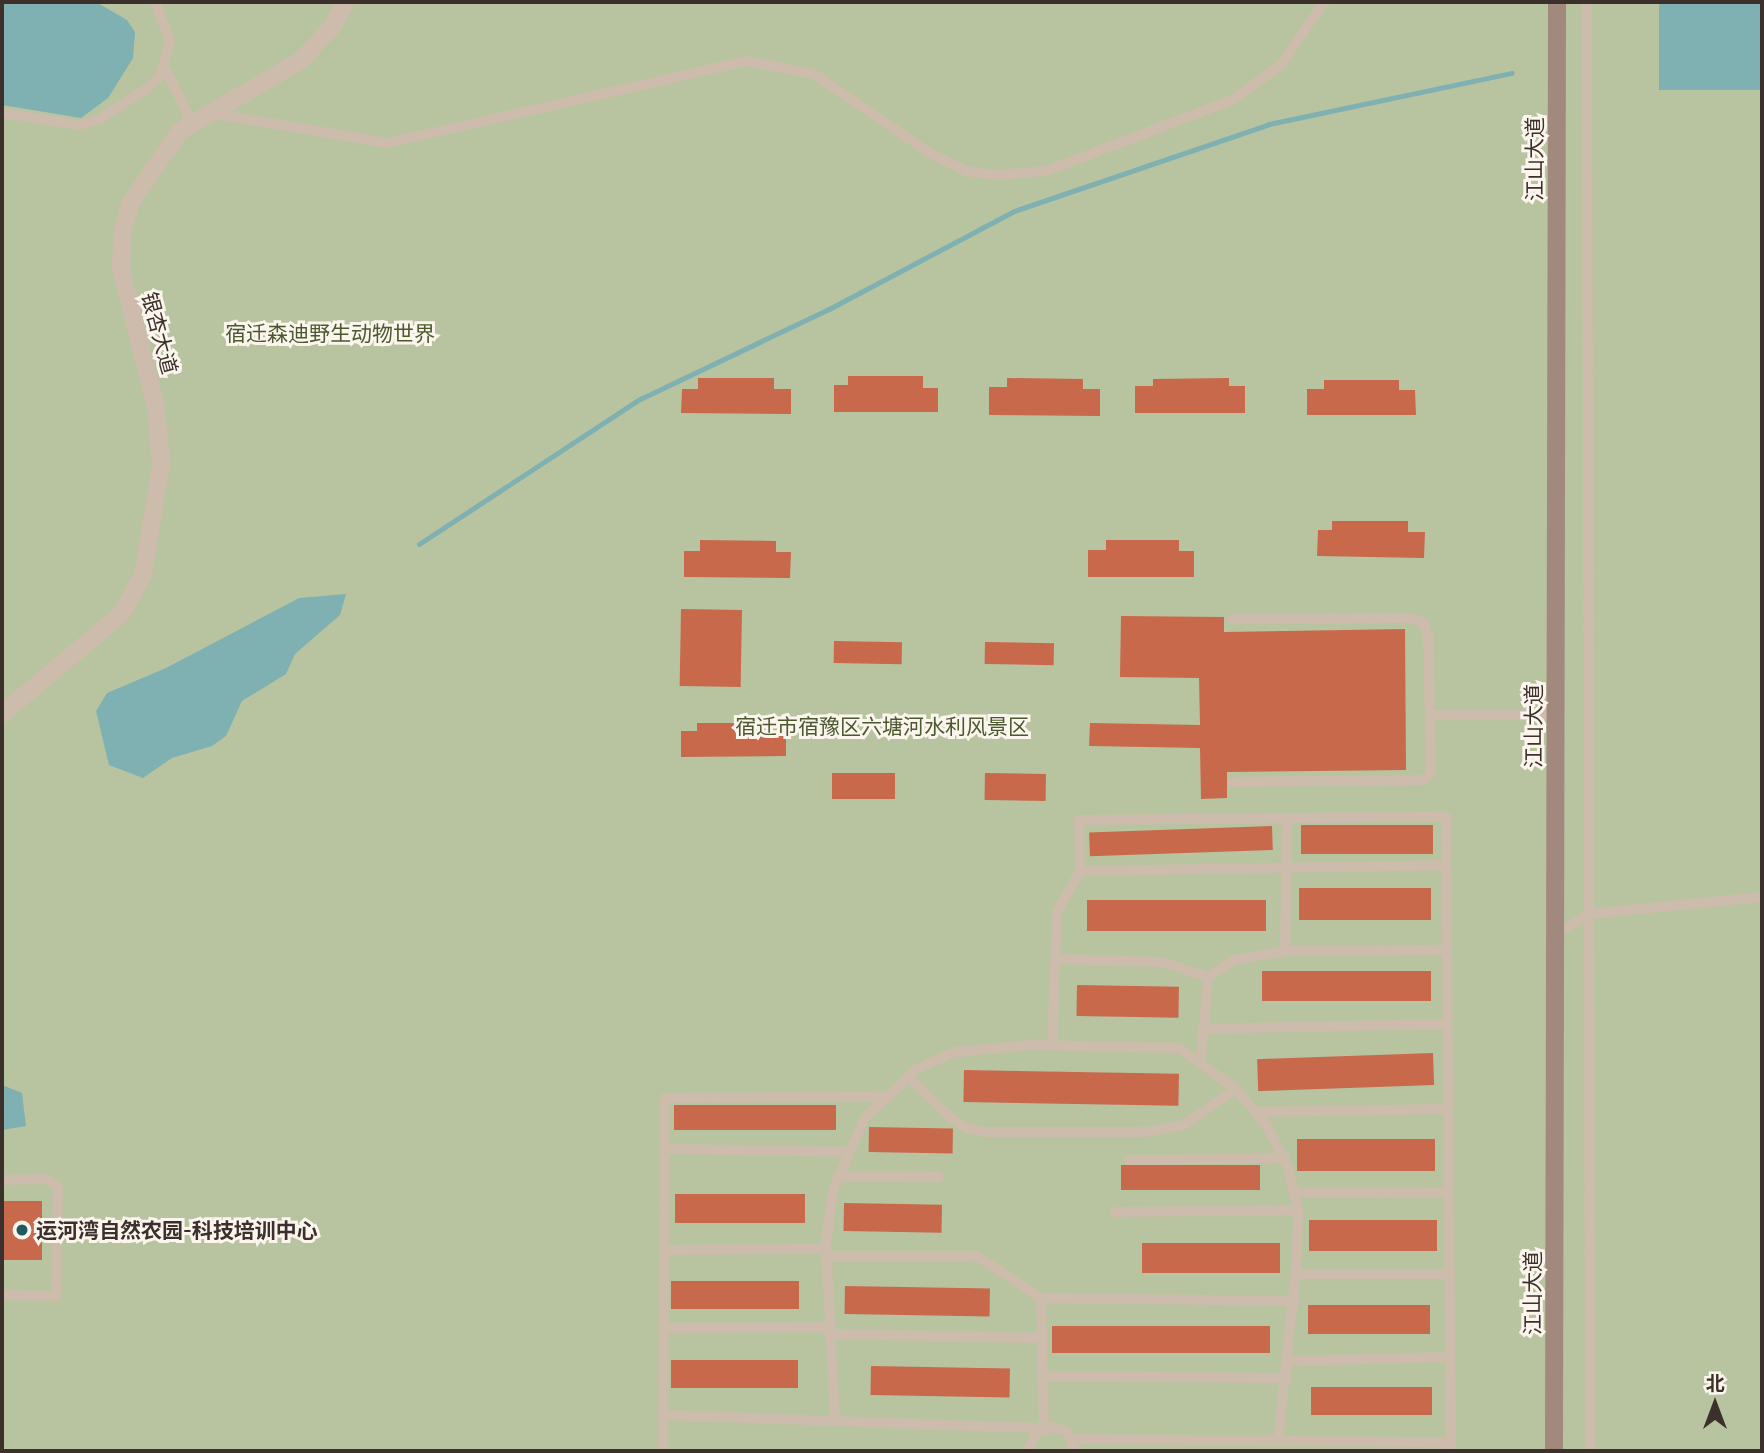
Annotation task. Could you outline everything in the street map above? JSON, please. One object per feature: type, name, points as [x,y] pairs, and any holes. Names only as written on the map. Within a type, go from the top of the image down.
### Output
[{"type":"main road","name":"江山大道","points":[[1554,1451],[1557,2]]},
{"type":"street","name":"银杏大道","points":[[2,715],[121,614],[142,575],[161,464],[156,407],[123,280],[122,233],[141,182],[180,131],[216,114],[318,45],[345,2]]},
{"type":"lane","points":[[2,113],[79,125],[100,119],[149,87],[164,66],[170,41],[155,2]]},
{"type":"lane","points":[[216,114],[388,143],[746,61],[814,74],[930,153],[966,171],[995,175],[1046,171],[1232,100],[1281,65],[1324,2]]},
{"type":"lane","points":[[1587,2],[1591,1451]]},
{"type":"lane","points":[[164,66],[193,125]]},
{"type":"lane","points":[[1232,619],[1417,619],[1428,636],[1431,772],[1424,780],[1233,782]]},
{"type":"lane","points":[[1430,715],[1555,715]]},
{"type":"lane","points":[[1052,1045],[1057,912],[1080,871],[1079,820],[1446,817],[1451,1449]]},
{"type":"lane","points":[[1285,951],[1287,818]]},
{"type":"lane","points":[[1080,871],[1446,865]]},
{"type":"lane","points":[[1555,935],[1589,914],[1762,897]]},
{"type":"lane","points":[[1208,977],[1234,960],[1285,951],[1447,950]]},
{"type":"lane","points":[[1055,959],[1162,961],[1208,977]]},
{"type":"lane","points":[[1201,1060],[1208,977]]},
{"type":"lane","points":[[1203,1029],[1447,1024]]},
{"type":"lane","points":[[835,1421],[826,1252],[838,1176],[864,1119],[908,1077],[955,1052],[1052,1045],[1179,1048],[1201,1060],[1236,1089],[1255,1112],[1285,1158],[1298,1210],[1296,1301],[1278,1441]]},
{"type":"lane","points":[[908,1077],[950,1117],[966,1128],[985,1132],[1145,1132],[1184,1125],[1236,1089]]},
{"type":"lane","points":[[663,1451],[665,1098],[886,1097]]},
{"type":"lane","points":[[1255,1112],[1448,1109]]},
{"type":"lane","points":[[664,1149],[847,1152]]},
{"type":"lane","points":[[1129,1160],[1285,1158]]},
{"type":"lane","points":[[838,1176],[939,1177]]},
{"type":"lane","points":[[2,1180],[47,1180],[58,1187],[56,1296],[2,1295]]},
{"type":"lane","points":[[1293,1192],[1449,1193]]},
{"type":"lane","points":[[1115,1212],[1298,1210]]},
{"type":"lane","points":[[664,1250],[977,1256],[1041,1298],[1296,1301]]},
{"type":"lane","points":[[1296,1275],[1450,1274]]},
{"type":"lane","points":[[1041,1298],[1044,1428]]},
{"type":"lane","points":[[664,1328],[1042,1339]]},
{"type":"lane","points":[[1289,1361],[1450,1357]]},
{"type":"lane","points":[[1043,1376],[1287,1378]]},
{"type":"lane","points":[[663,1415],[1060,1429],[1072,1439],[1075,1451]]},
{"type":"lane","points":[[1028,1451],[1032,1438],[1044,1428]]},
{"type":"lane","points":[[1072,1439],[1443,1442],[1451,1449]]},
{"type":"green space","name":"宿迁市宿豫区六塘河水利风景区","points":[[2,2],[1762,2],[1762,1451],[2,1451]]},
{"type":"water","points":[[2,2],[96,2],[127,20],[135,32],[133,58],[108,98],[81,118],[2,105]]},
{"type":"water","points":[[1659,2],[1762,2],[1762,90],[1659,90]]},
{"type":"water","points":[[346,594],[340,615],[295,654],[286,674],[242,701],[226,736],[212,746],[172,758],[143,778],[109,765],[96,711],[107,693],[166,668],[299,598]]},
{"type":"water","points":[[2,1085],[22,1093],[26,1126],[2,1130]]},
{"type":"building","points":[[848,376],[923,376],[923,388],[938,388],[938,412],[834,412],[834,385],[848,385]]},
{"type":"building","points":[[698,378],[774,378],[774,389],[791,389],[791,414],[681,413],[682,389],[698,389]]},
{"type":"building","points":[[1007,378],[1083,379],[1083,389],[1100,389],[1100,416],[989,415],[989,387],[1007,387]]},
{"type":"building","points":[[1229,378],[1229,386],[1245,386],[1245,413],[1135,413],[1135,386],[1153,386],[1153,379]]},
{"type":"building","points":[[1324,380],[1399,380],[1399,390],[1415,390],[1416,415],[1307,415],[1307,389],[1324,389]]},
{"type":"building","points":[[1332,521],[1408,521],[1408,532],[1425,532],[1424,558],[1317,556],[1318,530],[1332,530]]},
{"type":"building","points":[[700,540],[776,541],[776,552],[791,552],[790,578],[684,577],[684,551],[700,551]]},
{"type":"building","points":[[1106,540],[1179,540],[1179,551],[1194,551],[1194,577],[1088,577],[1088,550],[1106,550]]},
{"type":"building","points":[[681,609],[742,610],[741,687],[680,686]]},
{"type":"building","points":[[1121,616],[1224,617],[1224,632],[1405,629],[1406,770],[1227,772],[1227,798],[1201,799],[1200,748],[1089,746],[1090,723],[1200,725],[1199,678],[1120,677]]},
{"type":"building","points":[[834,641],[902,642],[902,664],[834,663]]},
{"type":"building","points":[[985,642],[1054,643],[1054,665],[985,664]]},
{"type":"building","points":[[697,723],[773,723],[773,731],[786,731],[786,756],[681,757],[681,731],[697,731]]},
{"type":"building","points":[[832,773],[895,773],[895,799],[832,799]]},
{"type":"building","points":[[985,773],[1046,774],[1046,801],[985,800]]},
{"type":"building","points":[[1301,825],[1433,825],[1433,854],[1301,854]]},
{"type":"building","points":[[1272,826],[1273,850],[1090,856],[1089,832]]},
{"type":"building","points":[[1299,888],[1431,888],[1431,920],[1299,920]]},
{"type":"building","points":[[1087,900],[1266,900],[1266,931],[1087,931]]},
{"type":"building","points":[[1262,971],[1431,971],[1431,1001],[1262,1001]]},
{"type":"building","points":[[1077,985],[1179,987],[1178,1018],[1076,1016]]},
{"type":"building","points":[[1433,1053],[1434,1085],[1258,1091],[1257,1059]]},
{"type":"building","points":[[964,1070],[1179,1074],[1178,1106],[963,1102]]},
{"type":"building","points":[[674,1105],[836,1105],[836,1130],[674,1130]]},
{"type":"building","points":[[869,1127],[953,1128],[953,1153],[869,1152]]},
{"type":"building","points":[[1297,1139],[1435,1139],[1435,1171],[1297,1171]]},
{"type":"building","points":[[1121,1165],[1260,1165],[1260,1190],[1121,1190]]},
{"type":"building","points":[[675,1194],[805,1194],[805,1223],[675,1223]]},
{"type":"building","name":"运河湾自然农园-科技培训中心","points":[[2,1201],[42,1201],[42,1260],[2,1260]]},
{"type":"building","points":[[844,1203],[942,1205],[941,1233],[844,1231]]},
{"type":"building","points":[[1309,1220],[1437,1220],[1437,1251],[1309,1251]]},
{"type":"building","points":[[1142,1243],[1280,1243],[1280,1273],[1142,1273]]},
{"type":"building","points":[[671,1281],[799,1281],[799,1309],[671,1309]]},
{"type":"building","points":[[845,1286],[990,1289],[989,1317],[845,1314]]},
{"type":"building","points":[[1308,1305],[1430,1305],[1430,1334],[1308,1334]]},
{"type":"building","points":[[1052,1326],[1270,1326],[1270,1353],[1052,1353]]},
{"type":"building","points":[[671,1360],[798,1360],[798,1388],[671,1388]]},
{"type":"building","points":[[871,1366],[1010,1368],[1009,1397],[870,1395]]},
{"type":"building","points":[[1311,1387],[1432,1387],[1432,1415],[1311,1415]]},
{"type":"waterway","points":[[419,544],[638,400],[829,309],[1014,211],[1269,124],[1512,73]]},
{"type":"place","name":"运河湾自然农园-科技培训中心","points":[[22,1230]]},
{"type":"park label","name":"宿迁森迪野生动物世界","points":[[330,333]]}]
